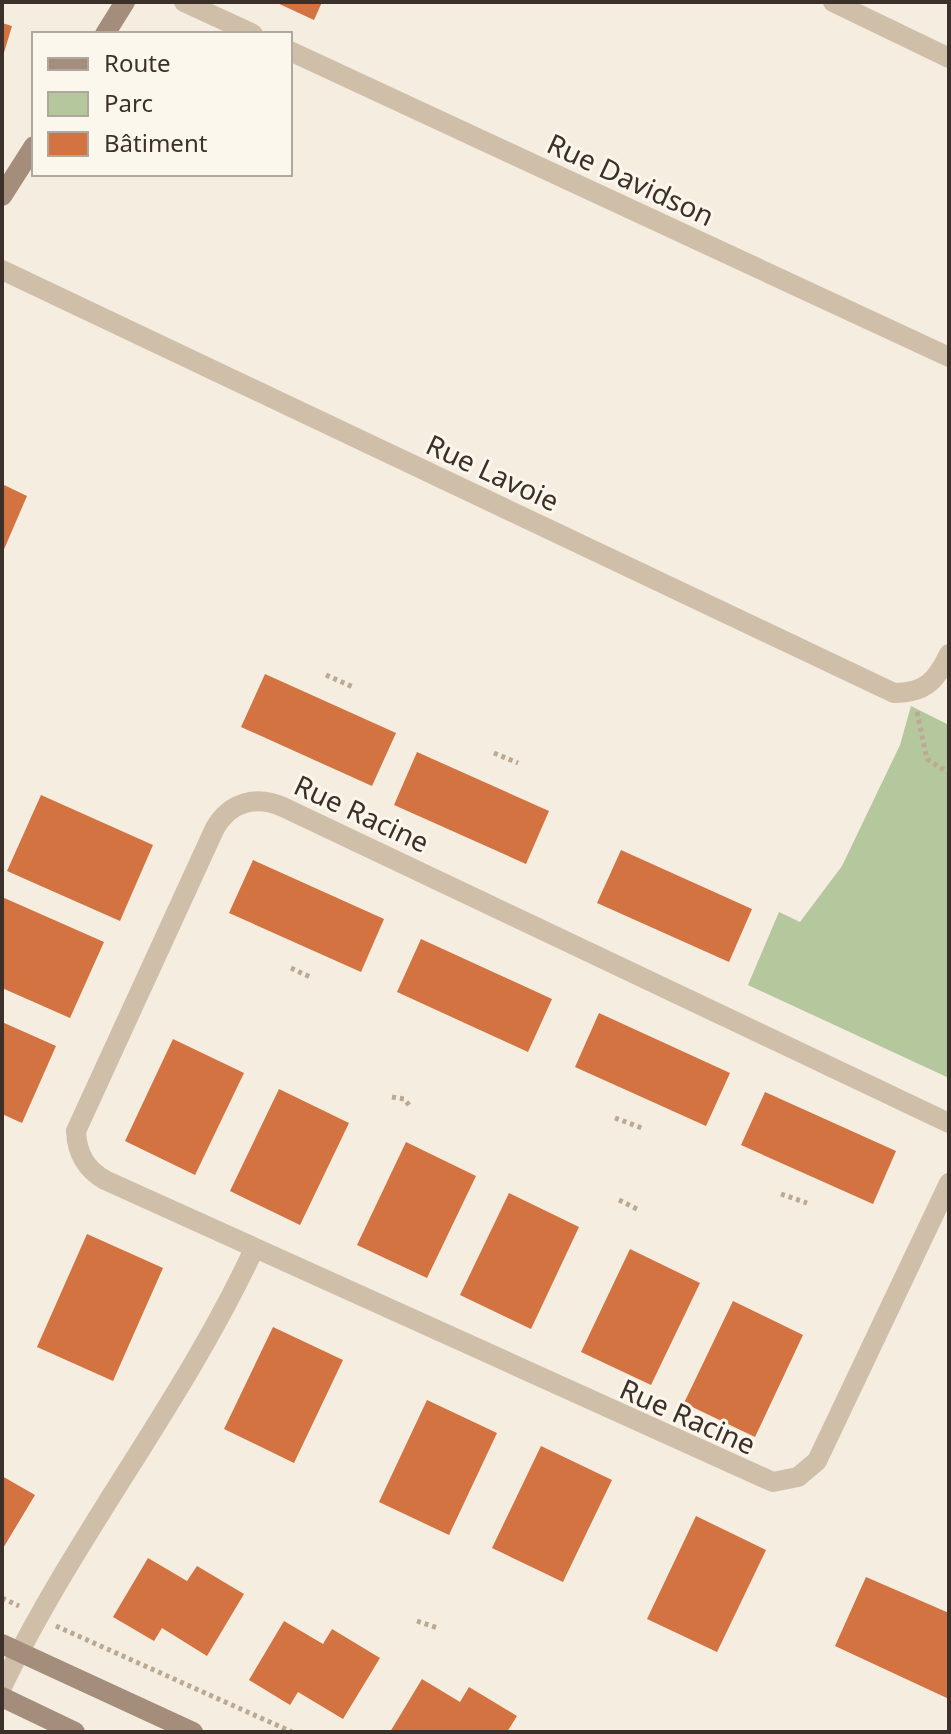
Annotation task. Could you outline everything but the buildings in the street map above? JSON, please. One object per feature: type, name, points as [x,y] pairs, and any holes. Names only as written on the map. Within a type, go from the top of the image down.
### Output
[{"type":"street","points":[[106,32],[125,2]]},
{"type":"street","points":[[184,2],[249,32]]},
{"type":"street","points":[[833,2],[949,58]]},
{"type":"street","name":"Rue Davidson","points":[[292,52],[949,357]]},
{"type":"street","points":[[2,196],[32,149]]},
{"type":"street","name":"Rue Lavoie","points":[[2,270],[894,693],[915,693],[931,681],[949,654]]},
{"type":"street","name":"Rue Racine","points":[[949,1123],[283,807],[263,801],[247,802],[232,809],[215,828],[76,1131],[81,1156],[97,1175],[752,1476],[781,1482],[805,1473],[822,1454],[949,1183]]},
{"type":"street","points":[[2,1687],[10,1648],[38,1615],[220,1317],[254,1249]]},
{"type":"street","points":[[10,1648],[193,1732]]},
{"type":"street","points":[[2,1697],[75,1732]]},
{"type":"path","points":[[326,675],[353,687]]},
{"type":"path","points":[[917,712],[927,759],[949,773]]},
{"type":"path","points":[[494,753],[518,763]]},
{"type":"path","points":[[291,968],[310,977]]},
{"type":"path","points":[[392,1097],[404,1099],[409,1105]]},
{"type":"path","points":[[615,1118],[642,1128]]},
{"type":"path","points":[[781,1194],[807,1203]]},
{"type":"path","points":[[619,1200],[637,1209]]},
{"type":"path","points":[[2,1598],[292,1732]]},
{"type":"path","points":[[417,1621],[438,1628]]},
{"type":"green space","points":[[911,706],[949,725],[949,1078],[748,985],[779,912],[800,922],[842,866],[900,745]]}]
